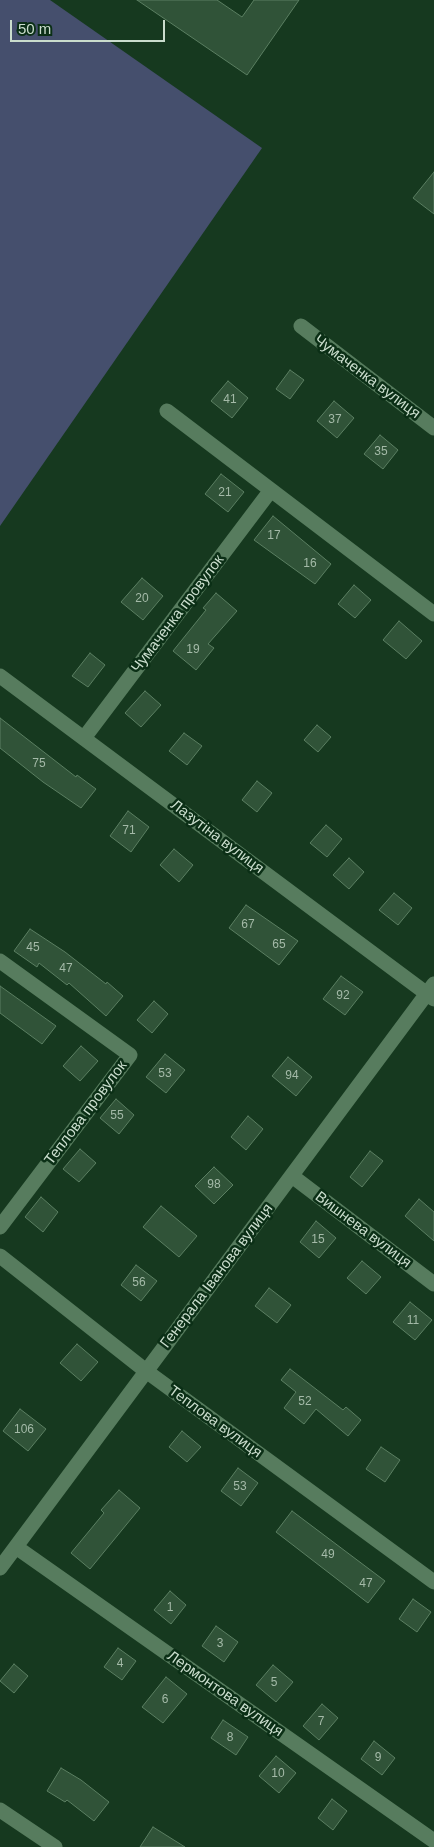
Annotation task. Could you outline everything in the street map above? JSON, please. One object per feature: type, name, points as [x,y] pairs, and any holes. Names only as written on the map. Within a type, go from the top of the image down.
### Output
[{"type":"street","name":"Чумаченка вулиця","points":[[301,326],[434,428]]},
{"type":"street","points":[[167,411],[434,614]]},
{"type":"street","name":"Чумаченка провулок","points":[[84,738],[272,490]]},
{"type":"street","name":"Лазутіна вулиця","points":[[0,676],[432,992]]},
{"type":"street","name":"Теплова провулок","points":[[0,961],[130,1055],[0,1227]]},
{"type":"street","name":"Генерала Іванова вулиця","points":[[0,1568],[292,1176],[432,992]]},
{"type":"street","name":"Вишнева вулиця","points":[[292,1176],[434,1284]]},
{"type":"street","name":"Теплова вулиця","points":[[0,1256],[146,1371],[434,1582]]},
{"type":"street","name":"Лермонтова вулиця","points":[[16,1547],[434,1841]]},
{"type":"street","points":[[0,1810],[55,1847]]},
{"type":"shaded area","points":[[0,0],[50,0],[262,148],[0,526]]},
{"type":"building","points":[[137,0],[217,0],[242,17],[254,0],[299,0],[247,75]]},
{"type":"building","points":[[434,172],[434,214],[413,198]]},
{"type":"building","points":[[290,370],[304,380],[290,399],[276,389]]},
{"type":"building","points":[[228,381],[248,398],[232,418],[211,401]]},
{"type":"building","points":[[334,401],[354,418],[337,438],[317,421]]},
{"type":"building","points":[[380,435],[398,450],[383,469],[364,454]]},
{"type":"building","points":[[221,474],[244,492],[228,512],[205,494]]},
{"type":"building","points":[[273,516],[331,564],[315,584],[254,540]]},
{"type":"building","points":[[142,578],[163,596],[143,620],[121,602]]},
{"type":"building","points":[[354,585],[371,600],[355,618],[338,604]]},
{"type":"building","points":[[216,593],[237,611],[208,644],[214,648],[196,670],[173,651],[206,610],[203,608]]},
{"type":"building","points":[[399,621],[422,641],[406,659],[383,640]]},
{"type":"building","points":[[90,653],[105,665],[88,687],[72,676]]},
{"type":"building","points":[[145,691],[161,705],[141,727],[125,713]]},
{"type":"building","points":[[0,718],[76,777],[77,775],[96,789],[81,808],[43,782],[0,748]]},
{"type":"building","points":[[317,725],[331,737],[318,752],[304,740]]},
{"type":"building","points":[[184,733],[202,746],[187,765],[169,751]]},
{"type":"building","points":[[257,781],[272,793],[257,812],[242,800]]},
{"type":"building","points":[[128,811],[149,827],[131,852],[110,836]]},
{"type":"building","points":[[326,825],[342,839],[327,857],[310,843]]},
{"type":"building","points":[[174,849],[193,865],[179,882],[160,865]]},
{"type":"building","points":[[349,858],[364,872],[349,889],[333,875]]},
{"type":"building","points":[[394,893],[412,908],[398,925],[379,910]]},
{"type":"building","points":[[246,905],[298,941],[279,965],[229,928]]},
{"type":"building","points":[[30,929],[65,952],[106,984],[107,982],[123,996],[106,1016],[69,983],[67,985],[39,963],[37,967],[14,951]]},
{"type":"building","points":[[341,976],[363,992],[345,1015],[323,999]]},
{"type":"building","points":[[0,986],[56,1026],[42,1044],[0,1013]]},
{"type":"building","points":[[154,1001],[168,1014],[152,1033],[137,1020]]},
{"type":"building","points":[[81,1046],[98,1061],[80,1081],[63,1066]]},
{"type":"building","points":[[165,1054],[185,1070],[166,1093],[146,1077]]},
{"type":"building","points":[[288,1057],[312,1077],[296,1096],[272,1076]]},
{"type":"building","points":[[116,1099],[134,1115],[119,1134],[100,1118]]},
{"type":"building","points":[[248,1116],[263,1129],[246,1150],[231,1137]]},
{"type":"building","points":[[80,1149],[96,1163],[79,1182],[63,1169]]},
{"type":"building","points":[[370,1151],[383,1161],[362,1187],[350,1177]]},
{"type":"building","points":[[214,1167],[233,1185],[214,1204],[195,1186]]},
{"type":"building","points":[[41,1197],[58,1212],[43,1232],[25,1217]]},
{"type":"building","points":[[419,1199],[434,1212],[434,1241],[405,1216]]},
{"type":"building","points":[[161,1206],[197,1236],[179,1257],[143,1227]]},
{"type":"building","points":[[316,1221],[336,1238],[319,1258],[300,1242]]},
{"type":"building","points":[[362,1261],[381,1277],[366,1294],[347,1278]]},
{"type":"building","points":[[136,1265],[157,1281],[141,1301],[121,1285]]},
{"type":"building","points":[[269,1288],[291,1305],[277,1323],[255,1306]]},
{"type":"building","points":[[410,1302],[432,1320],[415,1340],[393,1322]]},
{"type":"building","points":[[77,1344],[98,1362],[81,1381],[60,1363]]},
{"type":"building","points":[[290,1369],[343,1410],[346,1407],[361,1420],[348,1436],[316,1409],[304,1424],[284,1408],[296,1392],[281,1380]]},
{"type":"building","points":[[20,1409],[46,1429],[28,1451],[3,1431]]},
{"type":"building","points":[[182,1431],[201,1447],[187,1462],[169,1447]]},
{"type":"building","points":[[381,1447],[400,1460],[385,1482],[366,1469]]},
{"type":"building","points":[[238,1468],[258,1483],[241,1506],[221,1491]]},
{"type":"building","points":[[119,1490],[140,1508],[90,1569],[71,1553],[104,1513],[101,1510]]},
{"type":"building","points":[[292,1511],[385,1581],[368,1603],[276,1532]]},
{"type":"building","points":[[170,1591],[186,1605],[171,1624],[154,1610]]},
{"type":"building","points":[[413,1599],[431,1612],[417,1632],[399,1619]]},
{"type":"building","points":[[216,1626],[238,1642],[224,1662],[202,1646]]},
{"type":"building","points":[[118,1648],[136,1661],[122,1680],[104,1667]]},
{"type":"building","points":[[14,1664],[28,1676],[14,1693],[0,1681]]},
{"type":"building","points":[[273,1665],[293,1682],[276,1702],[256,1685]]},
{"type":"building","points":[[166,1677],[187,1694],[163,1723],[142,1707]]},
{"type":"building","points":[[322,1704],[338,1718],[319,1740],[303,1726]]},
{"type":"building","points":[[223,1720],[248,1737],[236,1755],[211,1738]]},
{"type":"building","points":[[374,1741],[395,1758],[382,1775],[361,1759]]},
{"type":"building","points":[[276,1756],[296,1773],[279,1793],[259,1776]]},
{"type":"building","points":[[61,1768],[81,1780],[109,1802],[94,1821],[67,1800],[65,1802],[47,1791]]},
{"type":"building","points":[[332,1799],[347,1811],[333,1830],[318,1818]]},
{"type":"building","points":[[153,1827],[185,1847],[140,1847]]}]
